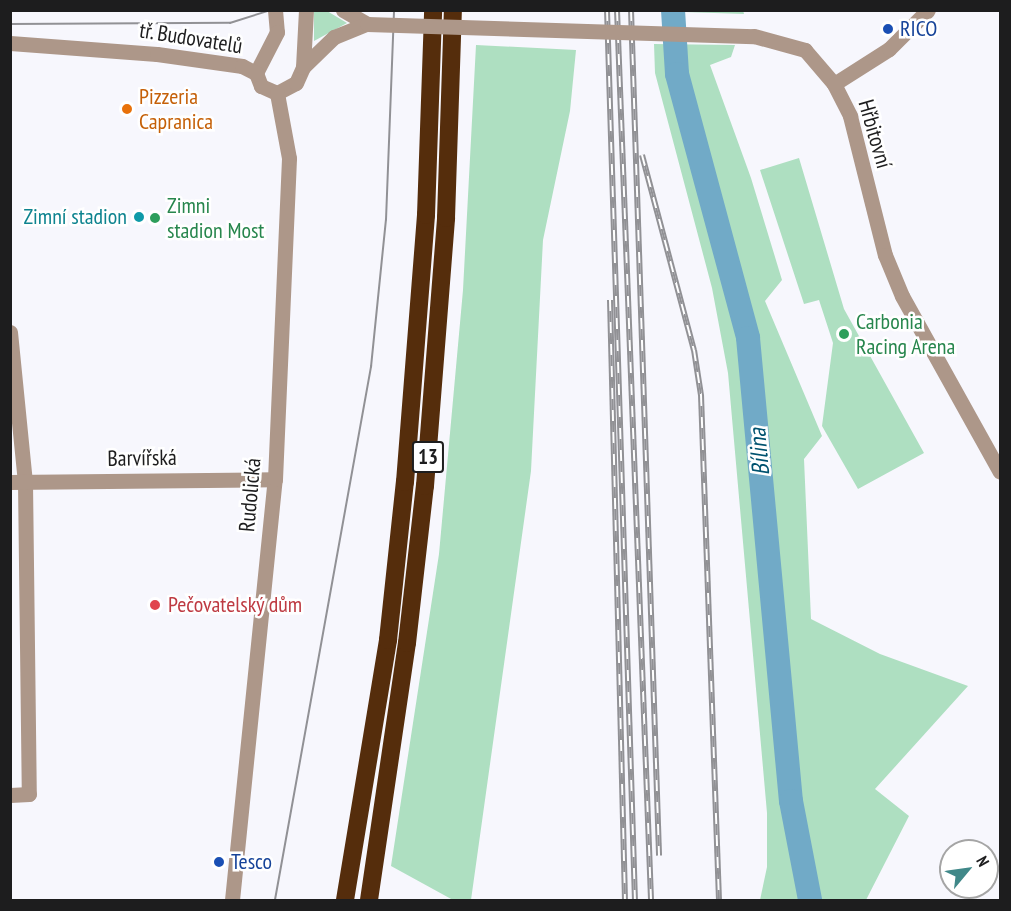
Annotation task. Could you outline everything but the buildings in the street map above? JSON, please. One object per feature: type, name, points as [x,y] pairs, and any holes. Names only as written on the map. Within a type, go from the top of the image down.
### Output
[{"type":"highway","name":"13","points":[[345,900],[387,640],[405,482],[426,215],[433,10]]},
{"type":"highway","name":"13","points":[[369,900],[407,643],[425,486],[446,218],[453,10]]},
{"type":"street","points":[[275,12],[277,32],[256,73],[261,86],[278,93],[296,83],[303,67],[306,10]]},
{"type":"street","points":[[343,10],[367,24]]},
{"type":"street","points":[[834,84],[889,50],[928,10]]},
{"type":"street","points":[[303,67],[334,37],[367,24]]},
{"type":"street","name":"Hřbitovní","points":[[367,24],[754,36],[805,50],[834,84],[850,116],[875,227],[893,275],[1000,472]]},
{"type":"street","name":"tř. Budovatelů","points":[[10,43],[157,54],[243,66],[256,73]]},
{"type":"street","name":"Rudolická","points":[[232,900],[275,479],[289,158],[278,93]]},
{"type":"street","points":[[10,332],[18,482],[29,794],[10,795]]},
{"type":"street","name":"Barvířská","points":[[18,482],[275,479]]},
{"type":"green space","points":[[655,10],[743,10],[744,14],[655,11]]},
{"type":"green space","points":[[314,11],[327,11],[347,23],[314,41]]},
{"type":"green space","points":[[654,44],[735,45],[731,57],[710,65],[751,178],[782,280],[765,301],[822,436],[804,459],[811,619],[880,654],[968,686],[875,789],[909,816],[866,900],[760,900],[767,867],[767,813],[728,373],[712,288],[655,73]]},
{"type":"green space","points":[[476,45],[576,50],[570,111],[543,240],[531,471],[471,900],[453,900],[391,866],[439,554],[463,290]]},
{"type":"green space","name":"Carbonia Racing Arena","points":[[799,158],[844,309],[924,453],[858,489],[822,426],[833,343],[819,300],[804,304],[760,170]]},
{"type":"waterway","name":"Bílina","points":[[673,10],[677,74],[748,338],[791,801],[810,900]]},
{"type":"tram line","points":[[10,24],[230,23],[271,10]]},
{"type":"tram line","points":[[275,900],[371,367],[386,220],[394,10]]},
{"type":"railway","points":[[607,10],[635,900]]},
{"type":"railway","points":[[617,10],[651,900]]},
{"type":"railway","points":[[631,10],[659,856]]},
{"type":"railway","points":[[642,155],[694,350],[701,395],[719,900]]},
{"type":"railway","points":[[610,300],[625,900]]},
{"type":"place","name":"RICO","points":[[888,29]]},
{"type":"place","name":"Pizzeria Capranica","points":[[127,109]]},
{"type":"place","name":"Zimní stadion","points":[[139,217]]},
{"type":"place","name":"Zimni stadion Most","points":[[155,218]]},
{"type":"place","name":"Carbonia Racing Arena","points":[[844,334]]},
{"type":"place","name":"Pečovatelský dům","points":[[155,605]]},
{"type":"place","name":"Tesco","points":[[219,862]]}]
